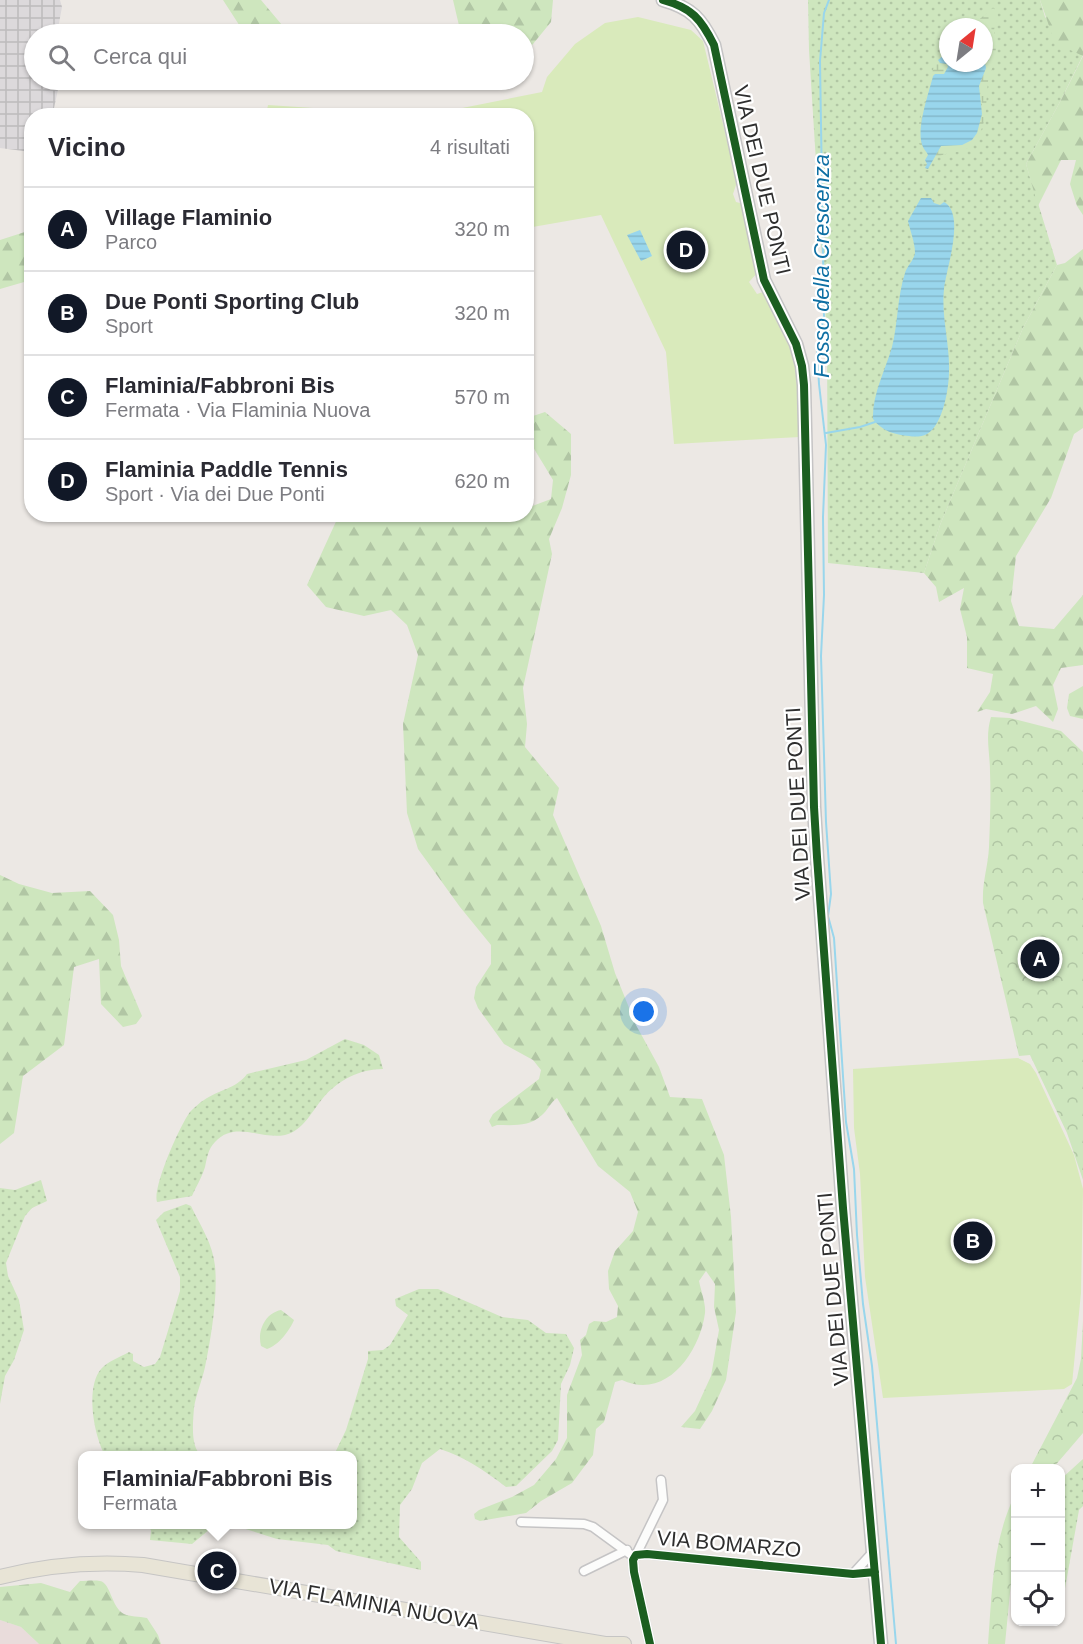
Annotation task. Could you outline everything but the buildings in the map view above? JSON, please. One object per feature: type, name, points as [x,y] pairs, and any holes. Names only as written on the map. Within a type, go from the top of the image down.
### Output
[{"type":"main road","name":"VIA FLAMINIA NUOVA","points":[[0,1577],[60,1565],[101,1563],[143,1565],[605,1644],[624,1644]]},
{"type":"street","name":"VIA DEI DUE PONTI","points":[[663,0],[685,8],[698,16],[714,45],[764,280],[796,344],[802,366],[805,395],[817,857],[844,1220],[881,1644]]},
{"type":"street","points":[[521,1522],[584,1524],[593,1527],[635,1556],[663,1500],[662,1480]]},
{"type":"street","points":[[584,1571],[627,1550]]},
{"type":"street","points":[[853,1574],[873,1551]]},
{"type":"street","name":"VIA BOMARZO","points":[[650,1644],[634,1572],[635,1556],[647,1554],[853,1574],[875,1572]]},
{"type":"shaded area","points":[[0,0],[60,0],[62,7],[59,24],[24,24],[24,90],[58,90],[54,108],[24,108],[24,151],[0,148]]},
{"type":"shaded area","points":[[0,1620],[21,1627],[39,1644],[0,1644]]},
{"type":"green space","points":[[223,0],[261,0],[281,24],[239,24]]},
{"type":"green space","points":[[453,0],[553,0],[551,22],[534,43],[534,24],[459,24]]},
{"type":"green space","points":[[808,0],[1040,0],[1045,17],[1083,55],[1026,164],[1057,265],[1023,328],[940,525],[924,573],[828,563],[827,338],[809,50]]},
{"type":"green space","points":[[1040,0],[1083,0],[1083,56],[1055,43]]},
{"type":"green space","points":[[993,8],[998,16],[994,32],[996,56],[993,66],[993,18],[981,18]]},
{"type":"green space","points":[[638,17],[691,30],[703,41],[737,182],[733,194],[736,202],[744,204],[759,271],[749,282],[757,294],[763,292],[792,348],[798,367],[800,437],[674,444],[666,352],[601,215],[534,227],[534,108],[462,108],[542,92],[547,77],[575,44],[605,23]]},
{"type":"green space","points":[[1083,56],[1083,215],[1077,206],[1070,184],[1076,160],[1061,160],[1038,206],[1026,164]]},
{"type":"green space","points":[[939,58],[939,72],[945,72],[938,75],[924,107],[921,133],[928,155],[928,168],[941,146],[962,145],[982,104],[979,86],[983,72],[991,72],[984,122],[978,136],[967,148],[938,157],[929,170],[923,170],[925,153],[918,142],[917,131],[935,62]]},
{"type":"green space","points":[[268,105],[313,108],[267,108]]},
{"type":"green space","points":[[24,232],[24,282],[0,289],[0,240]]},
{"type":"green space","points":[[1083,249],[1083,428],[1074,434],[1051,498],[1016,556],[1011,601],[1019,626],[1054,629],[1083,595],[1083,665],[1061,668],[1053,685],[1058,709],[1053,722],[1036,706],[1012,714],[986,709],[977,712],[990,692],[993,674],[967,668],[967,637],[960,609],[964,588],[939,602],[936,587],[924,573],[940,525],[1023,328],[1057,265],[1065,263]]},
{"type":"green space","points":[[545,412],[571,434],[571,475],[562,508],[549,539],[552,554],[523,688],[527,724],[525,747],[559,788],[553,815],[601,926],[615,973],[636,1025],[659,1067],[670,1097],[702,1099],[724,1155],[731,1217],[736,1312],[726,1380],[712,1411],[700,1429],[681,1427],[695,1411],[711,1376],[719,1330],[714,1307],[715,1284],[706,1271],[699,1281],[705,1309],[702,1328],[688,1357],[678,1369],[653,1384],[638,1385],[622,1380],[615,1382],[604,1422],[596,1429],[593,1455],[572,1483],[541,1501],[526,1513],[480,1521],[475,1519],[474,1514],[479,1510],[512,1497],[534,1485],[556,1459],[567,1438],[567,1395],[582,1355],[580,1340],[586,1335],[589,1324],[594,1321],[606,1322],[617,1317],[618,1306],[609,1289],[608,1271],[615,1251],[633,1231],[638,1212],[630,1192],[598,1166],[557,1098],[542,1115],[532,1122],[492,1127],[489,1121],[493,1114],[539,1079],[541,1070],[533,1060],[504,1044],[478,1008],[474,998],[476,987],[491,964],[491,945],[418,849],[407,813],[403,724],[418,655],[407,625],[391,610],[364,616],[326,607],[307,585],[336,522],[534,522],[534,505],[551,499],[553,480],[534,449],[534,416]]},
{"type":"green space","points":[[1083,686],[1083,719],[1070,716],[1067,708],[1069,694]]},
{"type":"green space","points":[[991,717],[1010,718],[1061,731],[1083,752],[1083,1180],[1067,1133],[1030,1055],[1019,1056],[983,903],[989,847],[988,738]]},
{"type":"green space","points":[[0,875],[19,884],[52,893],[90,891],[113,915],[119,940],[121,966],[142,1016],[136,1024],[123,1027],[101,1004],[99,959],[74,967],[64,1045],[23,1076],[14,1133],[0,1144]]},
{"type":"green space","points":[[345,1039],[364,1045],[379,1055],[383,1069],[358,1073],[335,1086],[307,1120],[291,1133],[276,1136],[240,1131],[223,1136],[211,1148],[204,1171],[192,1196],[157,1202],[159,1184],[174,1142],[190,1112],[198,1104],[238,1083],[247,1074],[306,1060]]},
{"type":"green space","points":[[1018,1058],[1030,1064],[1036,1073],[1074,1155],[1083,1189],[1081,1293],[1072,1384],[1064,1389],[883,1398],[865,1277],[860,1174],[854,1128],[853,1069]]},
{"type":"green space","points":[[41,1180],[47,1201],[32,1208],[25,1216],[6,1263],[8,1276],[19,1300],[24,1330],[14,1360],[5,1376],[0,1404],[0,1188],[15,1190]]},
{"type":"green space","points":[[186,1204],[191,1206],[212,1250],[215,1266],[216,1290],[212,1330],[194,1408],[194,1441],[198,1451],[103,1451],[97,1436],[93,1412],[93,1388],[96,1377],[104,1366],[129,1352],[133,1354],[133,1361],[144,1367],[155,1364],[160,1357],[180,1291],[180,1277],[156,1220],[164,1212]]},
{"type":"green space","points":[[419,1289],[438,1289],[502,1317],[528,1320],[546,1333],[566,1334],[574,1348],[570,1365],[561,1384],[558,1440],[552,1451],[516,1486],[506,1487],[474,1465],[440,1449],[422,1463],[412,1489],[400,1505],[399,1537],[421,1562],[421,1570],[336,1551],[328,1545],[277,1539],[245,1529],[357,1529],[357,1451],[336,1451],[346,1430],[368,1359],[368,1351],[383,1350],[390,1345],[408,1315],[396,1306],[395,1299]]},
{"type":"green space","points":[[281,1310],[294,1320],[283,1337],[267,1349],[261,1346],[261,1329],[271,1315]]},
{"type":"green space","points":[[1083,1321],[1083,1433],[1056,1464],[1032,1464],[1077,1378],[1081,1359]]},
{"type":"green space","points":[[1083,1459],[1083,1506],[1079,1510],[1065,1588],[1065,1518],[1065,1475]]},
{"type":"green space","points":[[1011,1504],[1011,1582],[1005,1644],[988,1644],[994,1568]]},
{"type":"green space","points":[[150,1529],[210,1529],[192,1544],[150,1540]]},
{"type":"green space","points":[[80,1581],[104,1583],[120,1611],[126,1615],[147,1618],[161,1644],[39,1644],[21,1627],[0,1620],[0,1587],[41,1583],[70,1592]]},
{"type":"water","points":[[945,72],[984,72],[979,86],[982,114],[977,133],[972,140],[962,145],[941,146],[928,169],[925,168],[927,164],[925,160],[928,155],[921,140],[922,122],[933,76]]},
{"type":"water","points":[[921,198],[931,198],[934,203],[940,205],[944,202],[950,208],[954,218],[954,230],[943,299],[949,361],[946,396],[941,415],[933,429],[925,435],[916,437],[899,435],[880,427],[873,419],[873,410],[894,338],[902,282],[915,253],[908,221]]},
{"type":"water","points":[[640,230],[652,256],[641,261],[627,235]]},
{"type":"waterway","name":"Fosso della Crescenza","points":[[829,0],[824,13],[820,61],[824,316],[817,350],[826,445],[821,656],[826,822],[831,894],[828,916],[834,938],[846,1122],[854,1169],[863,1304],[872,1366],[896,1644]]},
{"type":"waterway","points":[[826,433],[875,422]]},
{"type":"cycle path","points":[[663,0],[681,7],[700,21],[714,45],[764,280],[796,344],[802,366],[817,857],[843,1208],[881,1644]]},
{"type":"cycle path","points":[[650,1644],[634,1572],[633,1560],[636,1555],[647,1554],[853,1574],[875,1572]]},
{"type":"place","name":"Flaminia Paddle Tennis","points":[[686,250]]},
{"type":"place","name":"Village Flaminio","points":[[1040,959]]},
{"type":"place","name":"Due Ponti Sporting Club","points":[[973,1241]]},
{"type":"place","name":"Flaminia/Fabbroni Bis","points":[[217,1571]]}]
